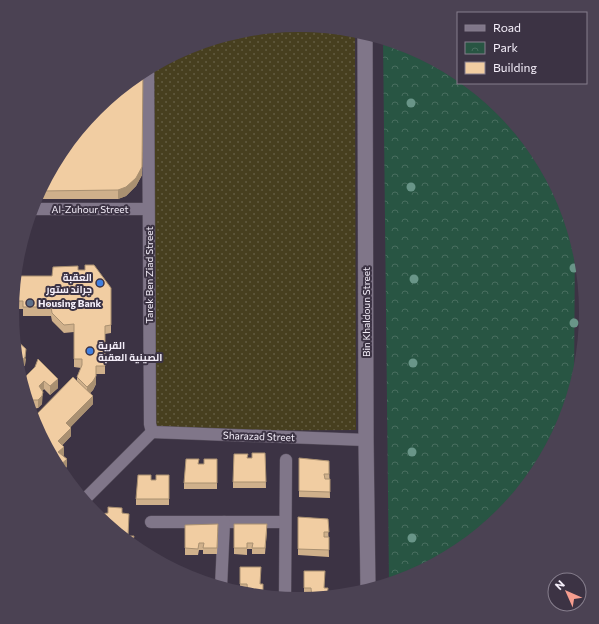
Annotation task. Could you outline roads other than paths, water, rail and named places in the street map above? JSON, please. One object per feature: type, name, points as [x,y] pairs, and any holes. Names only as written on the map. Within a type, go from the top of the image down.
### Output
[{"type":"street","name":"Bin Khaldoun Street","points":[[365,39],[368,584]]},
{"type":"street","name":"Tarek Ben Ziad Street","points":[[148,76],[150,424],[152,432]]},
{"type":"street","name":"Al-Zuhour Street","points":[[39,209],[148,209]]},
{"type":"street","name":"Sharazad Street","points":[[152,432],[366,440]]},
{"type":"street","points":[[88,496],[152,432]]},
{"type":"street","points":[[285,592],[286,460]]},
{"type":"street","points":[[151,522],[285,522]]},
{"type":"street","points":[[221,581],[224,522]]},
{"type":"place","name":"العقبة جراند ستور","points":[[100,283]]},
{"type":"place","name":"Housing Bank","points":[[30,303]]},
{"type":"place","name":"القرية الصينية العقبة","points":[[90,351]]}]
